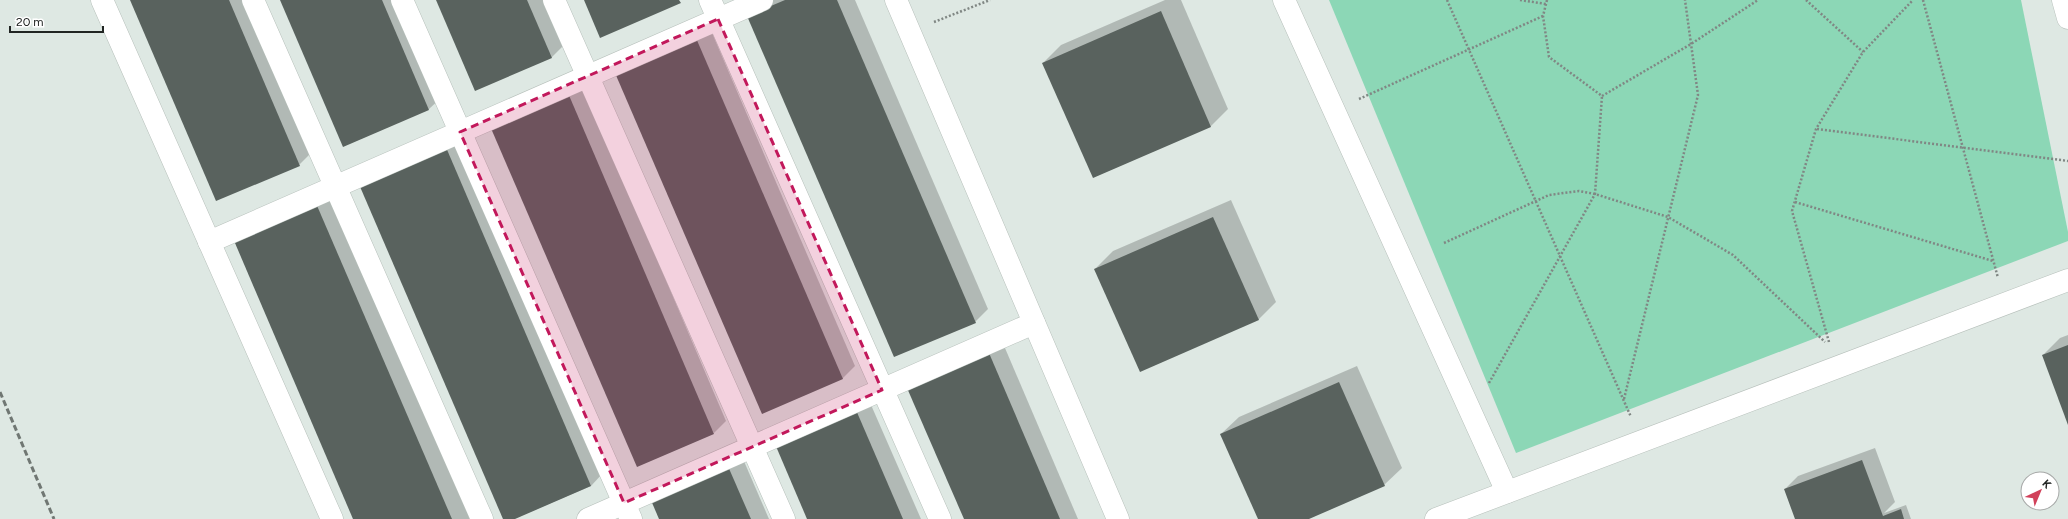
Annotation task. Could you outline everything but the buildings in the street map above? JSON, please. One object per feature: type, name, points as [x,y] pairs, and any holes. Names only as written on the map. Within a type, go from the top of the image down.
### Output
[{"type":"street","points":[[102,0],[332,519]]},
{"type":"street","points":[[253,0],[482,519]]},
{"type":"street","points":[[402,0],[628,511]]},
{"type":"street","points":[[554,0],[784,519]]},
{"type":"street","points":[[209,242],[588,76],[714,10],[762,0]]},
{"type":"street","points":[[896,0],[1118,519]]},
{"type":"street","points":[[1284,0],[1507,492]]},
{"type":"street","points":[[2064,0],[2068,18]]},
{"type":"street","points":[[714,10],[940,519]]},
{"type":"street","points":[[1436,519],[2068,280]]},
{"type":"street","points":[[588,519],[628,511],[752,447],[1034,323]]},
{"type":"path","points":[[910,32],[990,0]]},
{"type":"path","points":[[1447,0],[1624,399],[1698,95],[1685,0]]},
{"type":"path","points":[[1520,0],[1546,4]]},
{"type":"path","points":[[1547,0],[1543,16],[1549,57],[1602,96]]},
{"type":"path","points":[[1602,96],[1691,44],[1758,0]]},
{"type":"path","points":[[1806,0],[1863,52]]},
{"type":"path","points":[[1444,242],[1536,201],[1564,192],[1595,194],[1668,217],[1733,255],[1831,348],[1792,211],[1816,129],[1863,52],[1913,0]]},
{"type":"path","points":[[1795,202],[1994,261],[1923,0]]},
{"type":"path","points":[[1335,111],[1543,16]]},
{"type":"path","points":[[1472,414],[1595,194],[1602,96]]},
{"type":"path","points":[[1816,129],[2068,161]]},
{"type":"highlighted area","points":[[718,19],[882,390],[624,503],[460,132]]},
{"type":"green space","points":[[1329,0],[2021,0],[2068,232],[2068,241],[1516,453]]},
{"type":"railway","points":[[0,392],[54,519]]}]
